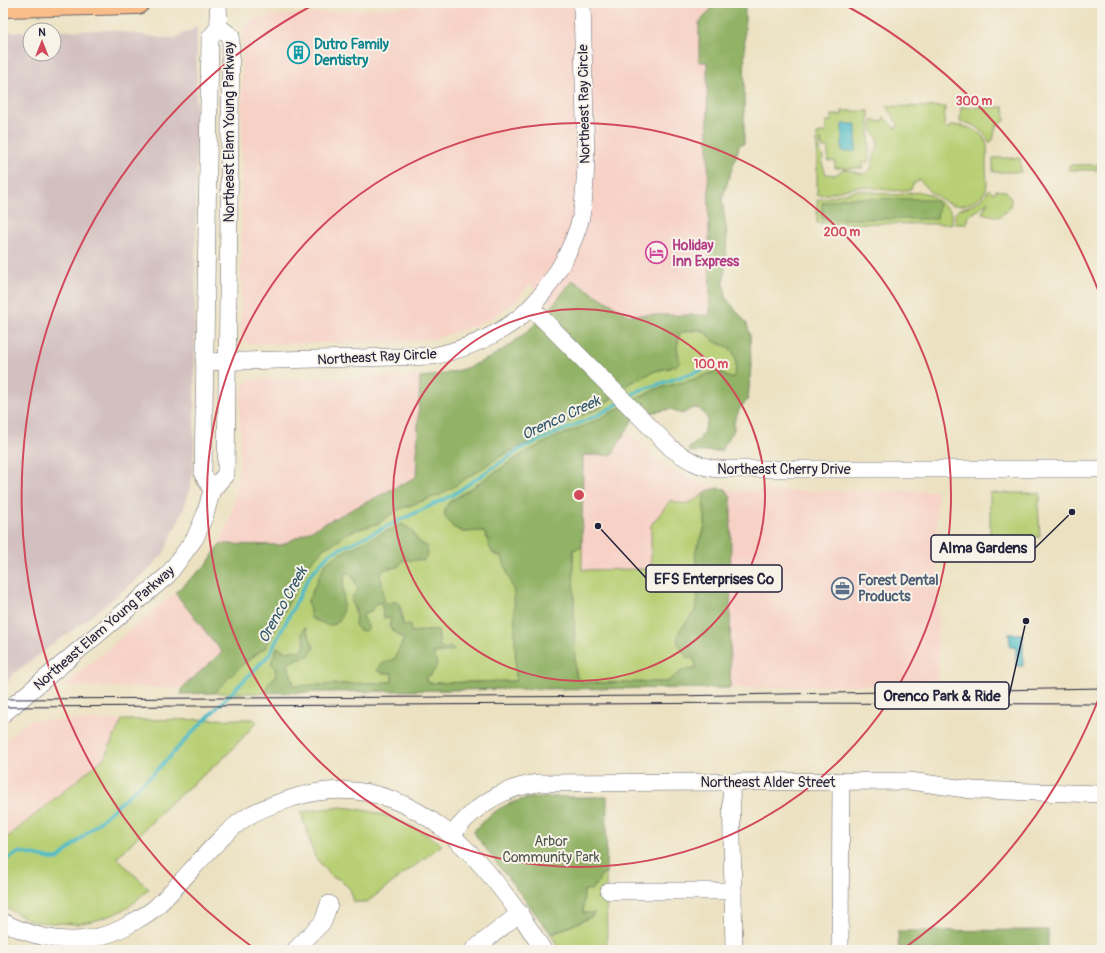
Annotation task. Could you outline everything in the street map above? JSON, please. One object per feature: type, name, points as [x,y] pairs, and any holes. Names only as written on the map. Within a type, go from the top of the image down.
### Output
[{"type":"highway","points":[[3,6],[138,3]]},
{"type":"street","points":[[218,3],[219,27]]},
{"type":"street","name":"Northeast Ray Circle","points":[[204,362],[434,356],[451,352],[487,338],[512,324],[531,306],[556,274],[566,256],[580,221],[583,205],[586,160],[582,3]]},
{"type":"street","name":"Northeast Elam Young Parkway","points":[[3,714],[168,575],[195,538],[212,490],[226,474],[231,36],[219,27],[210,38],[204,362],[203,474],[212,490]]},
{"type":"street","name":"Northeast Cherry Drive","points":[[531,306],[648,427],[671,448],[690,461],[703,467],[720,470],[1102,469]]},
{"type":"street","points":[[840,950],[841,781]]},
{"type":"street","name":"Northeast Alder Street","points":[[452,835],[464,819],[487,800],[500,793],[524,785],[565,783],[910,781],[972,790],[1102,794]]},
{"type":"street","points":[[731,782],[734,950]]},
{"type":"street","points":[[3,922],[24,932],[66,945],[99,938],[124,928],[154,909],[202,857],[243,820],[275,803],[309,793],[355,790],[387,797],[410,806],[452,835],[482,866],[520,913],[543,950]]},
{"type":"street","points":[[609,891],[733,891]]},
{"type":"street","points":[[295,950],[322,922],[329,904]]},
{"type":"street","points":[[473,950],[520,913]]},
{"type":"shaded area","points":[[463,3],[716,3],[699,24],[699,61],[707,62],[711,315],[629,315],[572,280],[553,305],[530,284],[515,302],[486,321],[433,339],[397,342],[248,344],[241,336],[242,32],[249,23],[259,17]]},
{"type":"shaded area","points":[[197,27],[194,452],[192,478],[186,503],[164,553],[147,571],[98,611],[13,674],[6,684],[3,684],[3,32],[22,32],[22,62],[62,62],[62,31],[111,30],[161,38],[175,38]]},
{"type":"shaded area","points":[[420,377],[417,477],[282,545],[220,544],[230,519],[236,493],[240,457],[240,397],[245,384],[252,379]]},
{"type":"shaded area","points":[[627,431],[651,455],[669,469],[691,480],[718,488],[706,491],[698,499],[686,504],[671,500],[651,525],[651,569],[582,570],[583,455],[612,455]]},
{"type":"shaded area","points":[[726,489],[746,491],[937,491],[938,683],[730,688],[731,498]]},
{"type":"shaded area","points":[[175,593],[222,652],[182,688],[63,686]]},
{"type":"shaded area","points":[[30,720],[122,720],[104,758],[3,841],[3,742]]},
{"type":"green space","points":[[716,3],[745,3],[744,144],[740,144],[722,199],[727,235],[724,283],[726,298],[747,324],[750,335],[751,365],[748,400],[740,408],[734,422],[734,430],[721,451],[690,452],[688,448],[699,440],[708,419],[700,409],[693,408],[682,414],[671,409],[644,414],[633,419],[612,455],[583,455],[582,547],[573,550],[575,667],[577,678],[584,683],[667,682],[683,670],[696,669],[695,660],[686,657],[677,641],[680,630],[695,611],[698,599],[695,584],[700,571],[695,557],[697,546],[704,531],[704,496],[706,491],[718,488],[726,489],[731,498],[730,688],[514,689],[265,693],[268,684],[276,675],[275,668],[271,663],[277,647],[286,652],[296,650],[301,652],[305,646],[305,641],[302,634],[305,627],[314,647],[310,655],[294,660],[288,664],[294,686],[392,682],[392,673],[382,673],[377,670],[383,663],[394,659],[404,639],[389,627],[391,618],[384,618],[381,602],[374,605],[371,611],[364,613],[363,619],[368,625],[368,629],[364,631],[359,630],[355,625],[356,611],[352,603],[353,596],[358,589],[353,577],[349,573],[346,573],[344,579],[343,605],[341,617],[338,622],[329,626],[311,618],[308,601],[325,564],[339,554],[402,524],[411,530],[418,541],[427,547],[428,555],[424,560],[403,560],[398,567],[384,569],[380,576],[385,603],[396,602],[399,604],[403,625],[410,624],[411,632],[438,630],[440,648],[443,649],[452,647],[454,650],[449,652],[434,652],[437,665],[431,675],[426,677],[426,681],[430,683],[516,681],[514,592],[502,557],[490,549],[486,535],[483,531],[463,532],[453,527],[445,517],[445,509],[449,503],[523,454],[552,439],[591,423],[656,389],[695,379],[719,370],[727,377],[732,378],[736,366],[734,353],[728,347],[717,343],[703,330],[696,329],[679,335],[677,349],[680,362],[676,366],[655,371],[630,383],[598,409],[578,417],[499,457],[442,494],[397,510],[379,523],[347,533],[338,541],[324,548],[311,562],[266,647],[243,664],[214,693],[181,694],[182,688],[222,652],[175,593],[207,564],[220,544],[282,545],[416,477],[420,377],[444,374],[467,368],[488,359],[507,347],[542,317],[572,280],[629,315],[710,315],[707,62],[699,62],[699,23]]},
{"type":"green space","points":[[887,106],[945,107],[944,127],[949,128],[951,125],[968,127],[983,136],[987,147],[987,185],[983,194],[968,204],[958,206],[953,205],[929,191],[919,180],[913,184],[911,189],[891,191],[862,187],[817,195],[817,134],[826,132],[826,121],[832,121],[832,115],[842,115],[842,111],[869,111],[869,162],[863,162],[863,168],[835,168],[835,161],[828,161],[828,148],[822,148],[821,139],[819,150],[823,156],[822,163],[826,174],[835,175],[844,169],[858,173],[867,173],[872,167],[878,145],[872,131],[872,120],[882,122],[884,117],[895,128],[899,126]]},
{"type":"green space","points":[[961,107],[1004,107],[1005,121],[996,126],[993,140],[990,143],[978,128],[970,124],[960,122]]},
{"type":"green space","points":[[993,158],[1020,158],[1021,172],[993,172]]},
{"type":"green space","points":[[1102,165],[1102,170],[1069,170],[1068,166]]},
{"type":"green space","points":[[989,189],[994,193],[996,190],[1006,191],[1011,199],[1010,208],[999,217],[982,213],[988,201],[980,209],[968,216],[966,224],[955,224],[955,214],[958,210],[972,205],[980,200]]},
{"type":"green space","points":[[858,190],[895,195],[920,192],[929,194],[949,209],[952,214],[952,224],[817,223],[817,200]]},
{"type":"green space","points":[[844,198],[927,199],[936,201],[939,205],[937,219],[822,219],[822,203]]},
{"type":"green space","points":[[700,330],[717,343],[727,346],[734,354],[736,367],[732,378],[727,377],[719,370],[695,379],[656,389],[591,423],[552,439],[523,454],[448,503],[445,509],[445,517],[453,527],[463,532],[483,531],[493,554],[502,557],[514,592],[516,681],[430,683],[426,681],[426,676],[431,675],[437,665],[434,652],[442,653],[447,648],[442,649],[440,647],[438,630],[411,632],[403,625],[402,610],[396,602],[385,603],[380,576],[384,569],[398,567],[403,560],[427,547],[418,541],[411,530],[402,525],[339,554],[313,589],[308,601],[311,618],[332,625],[336,624],[342,613],[344,579],[346,573],[349,573],[353,577],[358,589],[352,600],[356,615],[356,622],[368,626],[363,619],[364,613],[371,611],[374,605],[381,602],[382,608],[391,618],[391,629],[404,639],[396,657],[379,672],[392,673],[392,682],[294,686],[288,664],[314,648],[305,628],[302,634],[305,644],[303,650],[301,652],[286,652],[282,649],[275,668],[276,675],[268,684],[265,693],[214,693],[243,664],[266,647],[311,562],[324,548],[338,541],[347,533],[379,523],[397,510],[442,494],[499,457],[578,417],[599,409],[630,383],[655,371],[671,368],[679,355],[677,349],[679,335],[684,332]]},
{"type":"green space","points":[[706,491],[704,495],[705,526],[695,553],[695,558],[700,571],[695,584],[698,599],[695,611],[680,630],[695,660],[696,669],[683,670],[667,682],[584,683],[577,678],[575,667],[573,550],[582,547],[582,570],[651,569],[651,525],[671,500],[681,503],[690,502],[698,498]]},
{"type":"green space","points":[[990,493],[1040,493],[1040,502],[1038,503],[1040,537],[990,537]]},
{"type":"green space","points":[[254,719],[257,722],[225,757],[169,804],[117,858],[149,889],[129,907],[115,914],[97,920],[77,924],[33,922],[3,906],[3,841],[104,758],[122,720]]},
{"type":"green space","name":"Arbor Community Park","points":[[607,797],[606,873],[601,875],[598,884],[591,890],[584,890],[583,913],[595,913],[589,918],[551,934],[473,832],[480,824],[502,807],[528,798]]},
{"type":"green space","points":[[341,807],[369,811],[394,818],[406,823],[442,845],[367,902],[354,902],[350,889],[339,879],[332,877],[315,857],[301,812]]},
{"type":"green space","points":[[606,873],[607,950],[560,950],[551,935],[593,916],[583,913],[584,890],[596,885],[601,875]]},
{"type":"green space","points":[[1048,930],[1048,950],[899,950],[898,931]]},
{"type":"water","points":[[842,124],[856,124],[856,151],[842,152]]},
{"type":"water","points":[[1009,634],[1023,634],[1023,666],[1016,666],[1016,648],[1010,647]]},
{"type":"waterway","name":"Orenco Creek","points":[[627,398],[638,391],[714,366]]},
{"type":"waterway","name":"Orenco Creek","points":[[3,861],[20,852],[51,859],[58,859],[157,770],[269,655],[310,575],[329,554],[451,496],[522,448],[598,415],[619,403]]},
{"type":"tram line","points":[[3,699],[674,696],[1102,688]]},
{"type":"tram line","points":[[3,707],[769,703],[1102,704]]},
{"type":"place","name":"Dutro Family Dentistry","points":[[298,52]]},
{"type":"place","name":"Holiday Inn Express","points":[[656,253]]},
{"type":"place","name":"Alma Gardens","points":[[1072,512]]},
{"type":"place","name":"EFS Enterprises Co","points":[[598,526]]},
{"type":"place","name":"Forest Dental Products","points":[[843,588]]},
{"type":"place","name":"Orenco Park & Ride","points":[[1026,621]]}]
